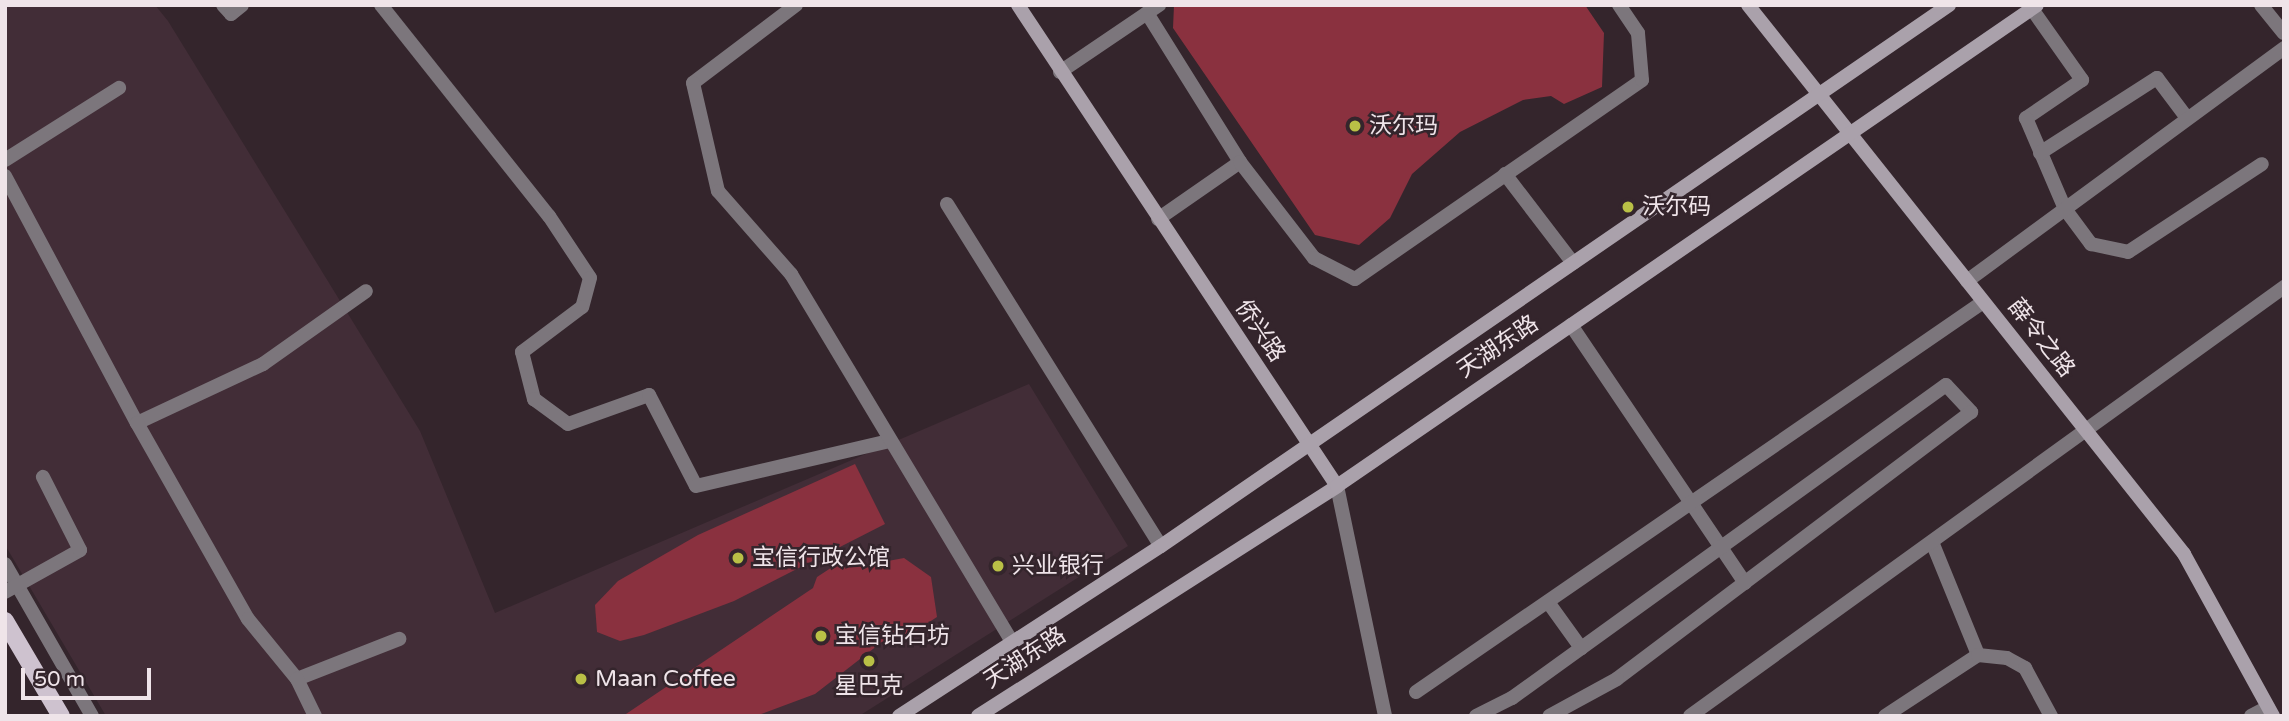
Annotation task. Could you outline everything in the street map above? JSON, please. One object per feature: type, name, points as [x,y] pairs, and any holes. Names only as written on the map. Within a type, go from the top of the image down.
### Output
[{"type":"main road","name":"侨兴路","points":[[1018,5],[1157,219],[1337,486]]},
{"type":"main road","name":"薛令之路","points":[[1748,5],[2184,554],[2270,711]]},
{"type":"main road","name":"天湖东路","points":[[899,716],[1011,640],[1161,546],[1817,93],[1949,5]]},
{"type":"main road","name":"天湖东路","points":[[978,716],[1337,486],[2034,7]]},
{"type":"main road","points":[[5,621],[61,716]]},
{"type":"street","points":[[223,5],[232,14],[242,5]]},
{"type":"street","points":[[381,5],[549,216],[590,278],[582,307],[523,352],[534,399],[568,424],[649,395],[695,486],[889,441]]},
{"type":"street","points":[[796,5],[693,83],[718,191],[791,274],[1011,640]]},
{"type":"street","points":[[1060,72],[1153,9],[1240,162],[1314,258],[1355,278],[1642,80],[1638,33],[1619,5]]},
{"type":"street","points":[[2262,5],[2284,33]]},
{"type":"street","points":[[2034,7],[2082,80],[2025,118],[2064,209],[2091,244],[2128,252],[2262,164]]},
{"type":"street","points":[[1967,281],[2284,48]]},
{"type":"street","points":[[2040,153],[2157,78],[2188,118]]},
{"type":"street","points":[[5,160],[119,88]]},
{"type":"street","points":[[1157,219],[1240,162]]},
{"type":"street","points":[[1505,174],[1573,263]]},
{"type":"street","points":[[5,176],[137,423],[248,619],[296,680],[315,716]]},
{"type":"street","points":[[947,204],[1161,546]]},
{"type":"street","points":[[1690,716],[2284,287]]},
{"type":"street","points":[[137,423],[263,364],[366,290]]},
{"type":"street","points":[[1416,692],[1983,302]]},
{"type":"street","points":[[1571,325],[1689,504],[1745,583]]},
{"type":"street","points":[[1476,716],[1512,698],[1946,385],[1971,412],[1618,680],[1549,716]]},
{"type":"street","points":[[12,588],[80,550],[43,477]]},
{"type":"street","name":"侨兴路","points":[[1337,486],[1385,716]]},
{"type":"street","points":[[1932,542],[1978,655]]},
{"type":"street","points":[[5,564],[12,588],[92,716]]},
{"type":"street","points":[[1548,602],[1581,648]]},
{"type":"street","points":[[296,680],[399,639]]},
{"type":"street","points":[[1885,716],[1978,655],[2007,658],[2025,668],[2052,716]]},
{"type":"street","points":[[2251,716],[2270,711]]},
{"type":"shaded area","points":[[5,5],[155,5],[168,21],[420,431],[495,613],[1029,384],[1128,546],[859,716],[106,716],[5,545]]},
{"type":"building","name":"沃尔玛","points":[[1174,5],[1585,5],[1604,33],[1602,87],[1564,104],[1551,96],[1523,100],[1460,132],[1412,174],[1390,218],[1359,245],[1315,235],[1173,28]]},
{"type":"building","name":"宝信行政公馆","points":[[855,464],[885,524],[734,601],[644,635],[620,641],[597,632],[595,605],[618,581],[698,535]]},
{"type":"building","name":"宝信钻石坊","points":[[904,558],[931,577],[937,617],[917,630],[882,642],[815,694],[756,716],[623,716],[813,588],[817,577],[840,562],[861,566]]},
{"type":"place","name":"沃尔玛","points":[[1355,126]]},
{"type":"place","name":"沃尔码","points":[[1628,207]]},
{"type":"place","name":"宝信行政公馆","points":[[738,558]]},
{"type":"place","name":"兴业银行","points":[[998,566]]},
{"type":"place","name":"宝信钻石坊","points":[[821,636]]},
{"type":"place","name":"星巴克","points":[[869,661]]},
{"type":"place","name":"Maan Coffee","points":[[581,679]]}]
